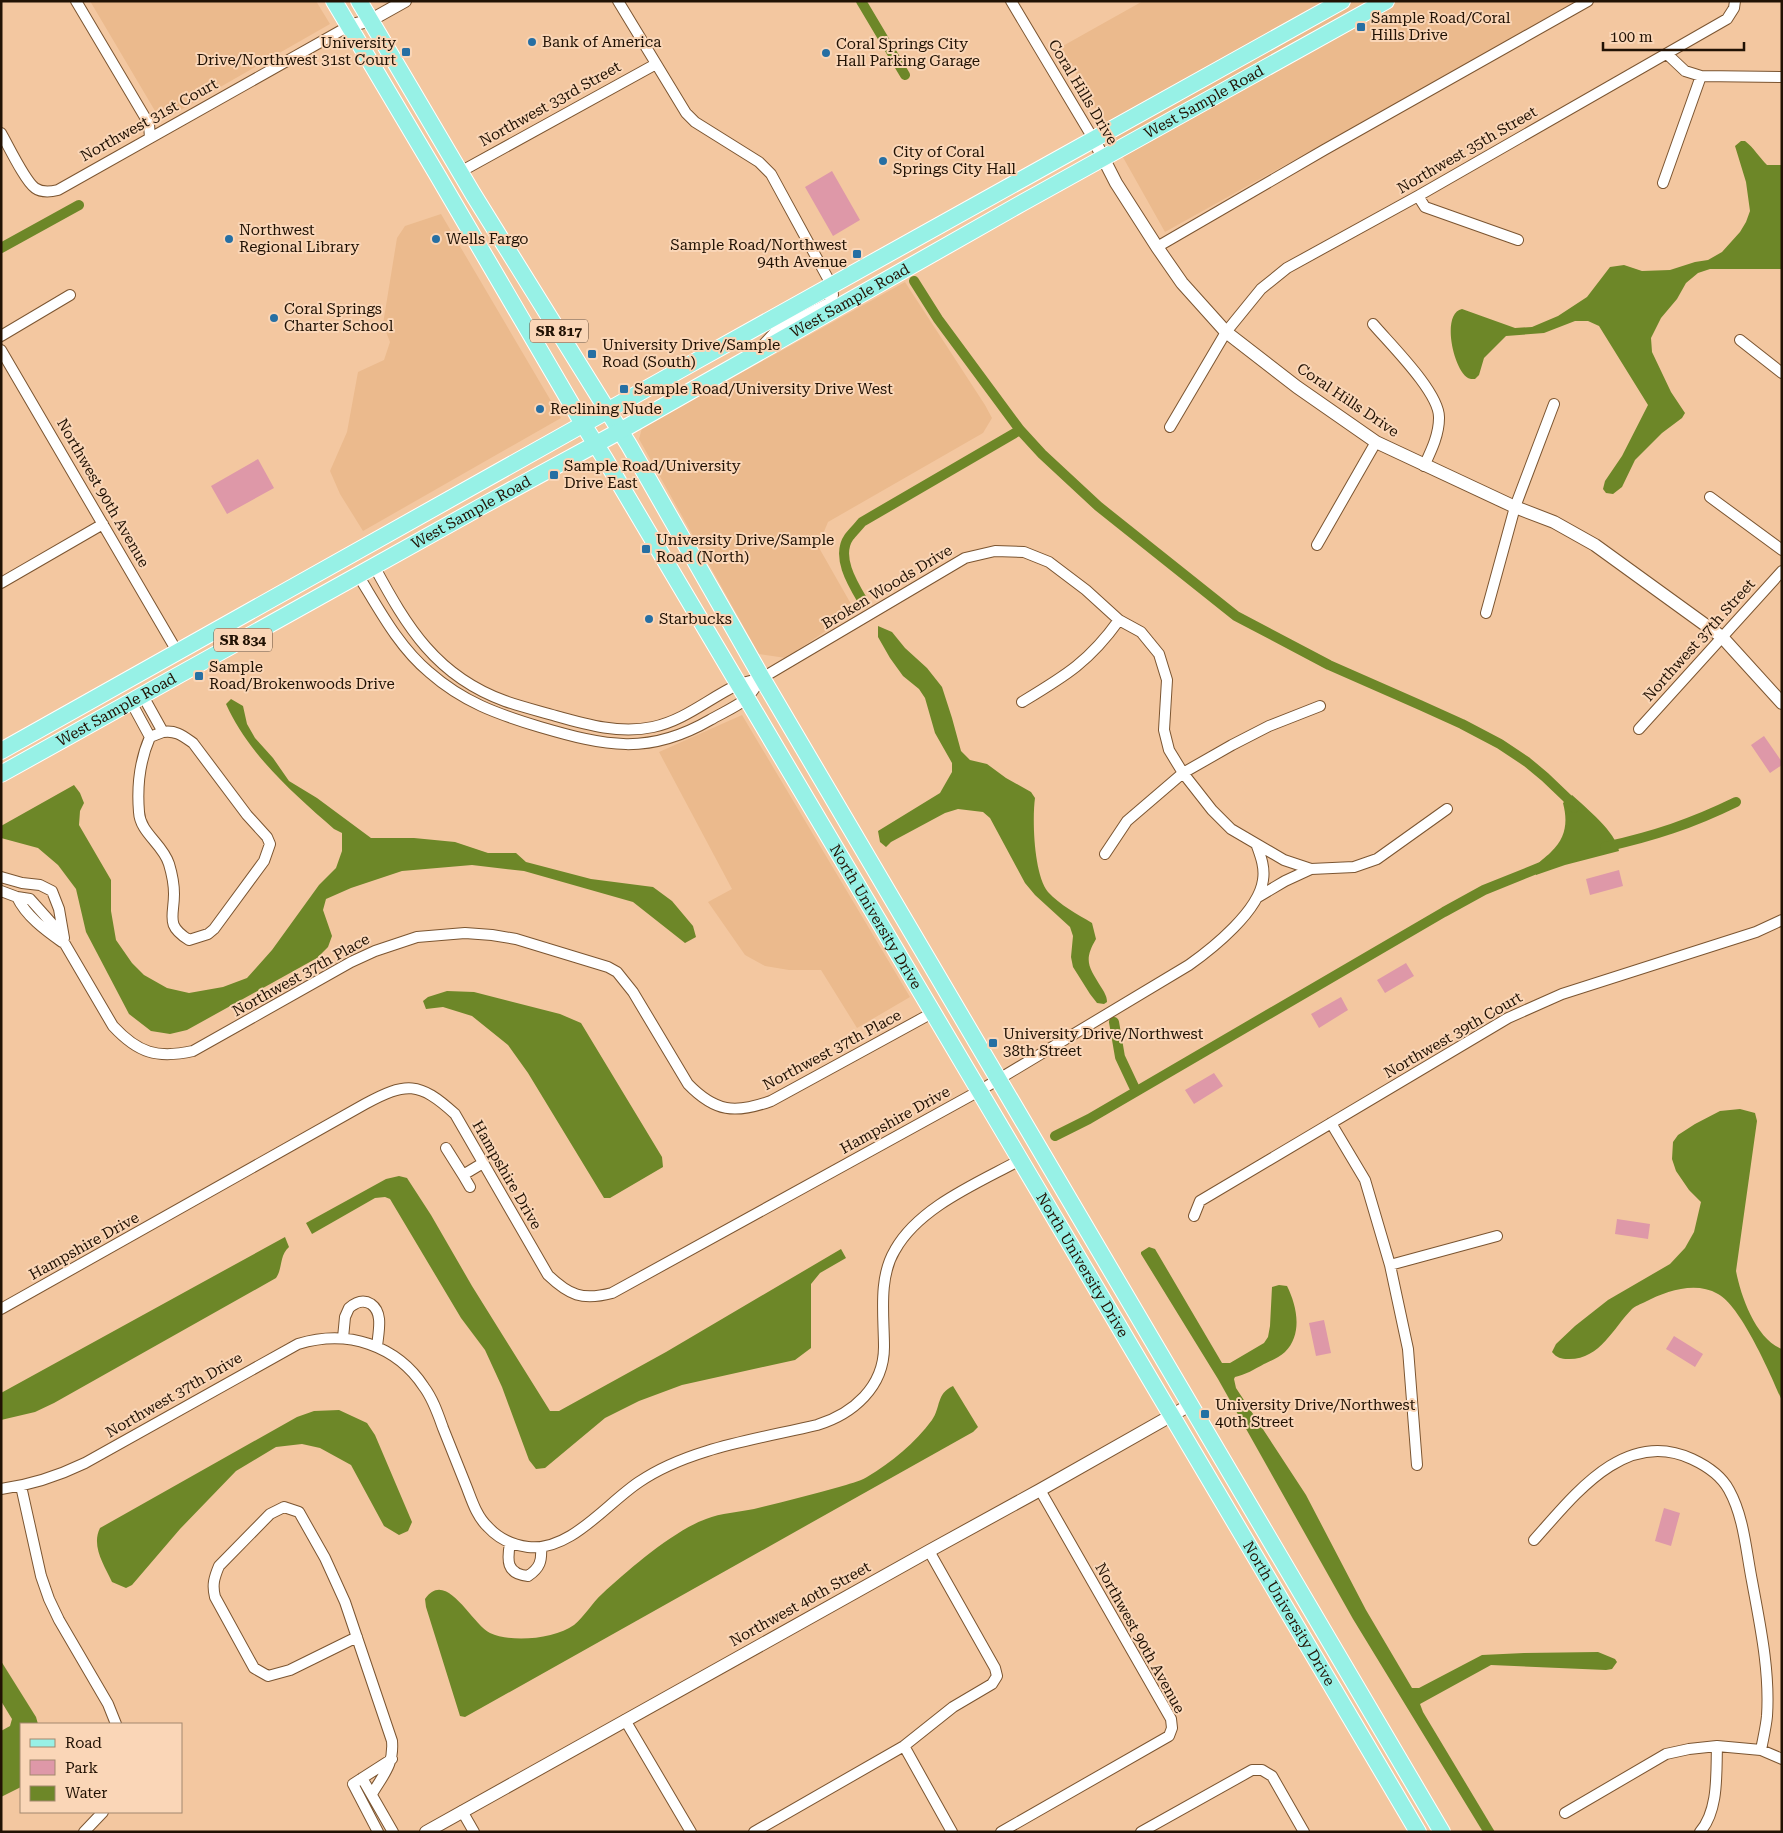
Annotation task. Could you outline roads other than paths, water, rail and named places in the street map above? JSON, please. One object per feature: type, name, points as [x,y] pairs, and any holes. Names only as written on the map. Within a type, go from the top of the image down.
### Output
[{"type":"main road","name":"North University Drive","points":[[334,1],[846,869],[1084,1270],[1173,1415],[1418,1832]]},
{"type":"main road","name":"West Sample Road","points":[[1,751],[1342,1]]},
{"type":"main road","name":"West Sample Road","points":[[1,774],[620,431],[844,303],[1326,35],[1373,3]]},
{"type":"main road","name":"North University Drive","points":[[365,11],[473,194],[620,431],[762,678],[1442,1832]]},
{"type":"main road","points":[[434,169],[460,172]]},
{"type":"main road","points":[[434,169],[473,194]]},
{"type":"main road","points":[[844,303],[854,286],[890,265],[911,242]]},
{"type":"main road","points":[[209,659],[210,646],[279,606],[299,585]]},
{"type":"main road","points":[[75,733],[95,712],[171,670],[177,662],[178,652]]},
{"type":"main road","points":[[834,848],[855,835]]},
{"type":"main road","points":[[846,869],[868,856]]},
{"type":"street","points":[[76,1],[149,124],[150,138]]},
{"type":"street","name":"Northwest 31st Court","points":[[1,133],[31,184],[42,191],[58,190],[349,26],[365,11],[386,1]]},
{"type":"street","name":"Northwest 31st Court","points":[[365,11],[405,1]]},
{"type":"street","points":[[618,1],[682,108],[690,117],[713,134],[744,151],[766,168],[776,182],[832,286],[833,295],[829,303],[776,331],[756,354]]},
{"type":"street","name":"Coral Hills Drive","points":[[1011,1],[1094,140],[1116,183],[1157,247],[1182,283],[1226,332],[1297,387],[1376,442],[1515,507],[1554,522],[1595,545],[1722,637],[1782,703]]},
{"type":"street","points":[[1157,247],[1588,1]]},
{"type":"street","name":"Northwest 35th Street","points":[[1170,427],[1226,332],[1261,289],[1287,268],[1418,196],[1727,19],[1734,5]]},
{"type":"street","points":[[1667,54],[1685,71],[1701,76],[1782,77]]},
{"type":"street","name":"Northwest 33rd Street","points":[[460,172],[656,64]]},
{"type":"street","points":[[1664,183],[1701,76]]},
{"type":"street","points":[[149,124],[162,131]]},
{"type":"street","points":[[1418,196],[1425,207],[1518,240]]},
{"type":"street","points":[[1,336],[70,295]]},
{"type":"street","points":[[1373,324],[1427,388],[1438,406],[1438,429],[1424,466]]},
{"type":"street","points":[[1740,340],[1782,373]]},
{"type":"street","name":"Northwest 90th Avenue","points":[[1,350],[178,652]]},
{"type":"street","points":[[1486,613],[1515,507],[1554,404]]},
{"type":"street","points":[[1317,545],[1376,442]]},
{"type":"street","points":[[1710,498],[1782,550]]},
{"type":"street","points":[[1,583],[103,524]]},
{"type":"street","name":"Broken Woods Drive","points":[[358,575],[384,618],[410,654],[428,672],[470,702],[500,715],[600,743],[618,745],[647,744],[685,733],[706,722],[762,678],[965,558],[995,551],[1024,552],[1049,562],[1086,590],[1119,620],[1141,632],[1160,654],[1168,680],[1164,730],[1169,750],[1183,773],[1212,810],[1231,829],[1257,846],[1284,860],[1311,870]]},
{"type":"street","name":"Broken Woods Drive","points":[[374,566],[399,611],[423,644],[438,660],[464,680],[506,701],[571,720],[606,728],[634,729],[650,727],[679,719],[698,709],[742,692],[762,678]]},
{"type":"street","name":"Northwest 37th Street","points":[[1639,729],[1782,571]]},
{"type":"street","points":[[1022,702],[1070,673],[1086,660],[1104,641],[1119,620]]},
{"type":"street","points":[[410,654],[423,644]]},
{"type":"street","points":[[137,699],[163,732]]},
{"type":"street","points":[[137,699],[150,737],[141,765],[139,812],[141,824],[161,847],[168,860],[174,891],[174,905],[171,917],[173,926],[189,940],[208,934],[214,929],[264,861],[270,844],[267,837],[247,815],[193,743],[182,735],[173,732],[163,732],[150,737]]},
{"type":"street","points":[[500,715],[506,701]]},
{"type":"street","points":[[1105,854],[1127,821],[1183,773],[1269,726],[1320,706]]},
{"type":"street","points":[[698,709],[706,722]]},
{"type":"street","points":[[600,743],[606,728]]},
{"type":"street","points":[[1258,897],[1285,881],[1311,870],[1354,867],[1377,859],[1447,809]]},
{"type":"street","points":[[1257,846],[1263,865],[1263,880],[1258,897]]},
{"type":"street","name":"Northwest 37th Place","points":[[1,877],[22,883],[40,884],[52,891],[60,909],[65,944],[113,1026],[125,1039],[139,1049],[152,1054],[166,1056],[193,1051],[351,962],[395,943],[417,937],[441,934],[492,935],[516,940],[608,967],[617,972],[633,992],[688,1084],[713,1105],[741,1109],[753,1108],[771,1101],[932,1013]]},
{"type":"street","points":[[1,891],[17,897],[22,883]]},
{"type":"street","name":"Northwest 37th Place","points":[[17,897],[22,908],[65,944]]},
{"type":"street","name":"Hampshire Drive","points":[[1,1309],[390,1090],[408,1087],[424,1091],[439,1100],[455,1114],[548,1275],[562,1288],[579,1296],[597,1297],[612,1293],[979,1091],[1189,965],[1212,949],[1233,928],[1258,897]]},
{"type":"street","name":"Northwest 39th Court","points":[[1194,1216],[1200,1201],[1508,1018],[1562,994],[1756,932],[1782,920]]},
{"type":"street","points":[[1331,1123],[1365,1180],[1390,1265],[1408,1349],[1417,1465]]},
{"type":"street","points":[[446,1148],[470,1187]]},
{"type":"street","points":[[541,1547],[542,1560],[539,1568],[528,1576],[520,1575],[513,1571],[508,1563],[510,1542],[529,1547],[554,1544],[576,1533],[639,1482],[676,1461],[699,1453],[817,1425],[846,1414],[874,1385],[880,1367],[884,1349],[884,1288],[893,1252],[902,1238],[930,1212],[1020,1160]]},
{"type":"street","points":[[463,1175],[483,1162]]},
{"type":"street","points":[[1390,1265],[1497,1236]]},
{"type":"street","points":[[343,1338],[349,1308],[362,1301],[368,1302],[376,1308],[380,1319],[377,1347]]},
{"type":"street","name":"Northwest 37th Drive","points":[[1,1489],[21,1486],[60,1474],[85,1463],[292,1347],[310,1340],[343,1338],[377,1347],[404,1363],[413,1372],[425,1388],[435,1408],[481,1520],[496,1534],[510,1542]]},
{"type":"street","name":"Northwest 40th Street","points":[[426,1832],[1190,1405]]},
{"type":"street","points":[[1534,1540],[1594,1477],[1628,1456],[1649,1451],[1686,1456],[1718,1475],[1729,1489],[1739,1514],[1755,1598],[1768,1696],[1767,1718],[1761,1750]]},
{"type":"street","points":[[21,1486],[40,1576],[49,1599],[59,1620],[108,1704],[116,1723]]},
{"type":"street","name":"Northwest 90th Avenue","points":[[1001,1832],[1169,1736],[1172,1728],[1170,1719],[1040,1490]]},
{"type":"street","points":[[357,1637],[290,1670],[268,1676],[254,1668],[215,1596],[214,1577],[219,1566],[270,1514],[284,1507],[299,1512],[345,1602],[357,1637],[392,1741],[392,1759],[372,1794]]},
{"type":"street","points":[[754,1832],[904,1746],[953,1707],[992,1684],[997,1676],[995,1668],[928,1551]]},
{"type":"street","points":[[625,1720],[691,1832]]},
{"type":"street","points":[[904,1746],[952,1832]]},
{"type":"street","points":[[1700,1832],[1704,1827],[1712,1806],[1716,1787],[1717,1746]]},
{"type":"street","points":[[1565,1813],[1666,1754],[1717,1746],[1761,1750],[1782,1759]]},
{"type":"street","points":[[378,1832],[353,1784],[392,1759]]},
{"type":"street","points":[[1141,1832],[1252,1770],[1262,1770],[1272,1776],[1304,1832]]},
{"type":"street","points":[[362,1778],[393,1832]]},
{"type":"street","points":[[462,1811],[474,1832]]},
{"type":"street","points":[[84,1832],[101,1813]]},
{"type":"water","points":[[1741,141],[1745,141],[1767,165],[1782,165],[1782,269],[1710,269],[1698,273],[1686,283],[1677,299],[1661,318],[1651,338],[1652,352],[1671,392],[1685,413],[1682,418],[1662,433],[1635,460],[1622,487],[1613,494],[1606,493],[1603,489],[1605,481],[1622,456],[1648,405],[1599,326],[1588,321],[1575,321],[1544,333],[1506,336],[1484,358],[1479,375],[1472,379],[1463,373],[1454,353],[1451,330],[1452,320],[1456,313],[1462,309],[1515,328],[1532,327],[1558,316],[1587,297],[1610,267],[1624,265],[1642,271],[1670,270],[1708,260],[1722,252],[1740,232],[1750,211],[1746,182],[1735,146]]},
{"type":"water","points":[[878,626],[892,632],[905,648],[927,668],[942,687],[961,751],[970,760],[987,764],[1006,778],[1031,792],[1035,798],[1035,847],[1043,884],[1048,892],[1058,901],[1092,923],[1096,939],[1090,953],[1089,964],[1106,996],[1107,1002],[1104,1004],[1097,1003],[1073,967],[1071,957],[1073,936],[1070,927],[1035,895],[1025,883],[990,818],[983,812],[958,809],[945,813],[891,842],[886,847],[880,842],[878,831],[940,793],[952,772],[952,763],[935,733],[925,698],[919,689],[903,676],[890,658],[878,637]]},
{"type":"water","points":[[231,699],[243,706],[247,724],[255,738],[273,758],[289,781],[317,798],[371,838],[414,838],[455,842],[488,853],[516,853],[526,862],[591,879],[653,887],[672,901],[693,926],[696,937],[685,943],[633,902],[524,871],[472,865],[402,871],[351,888],[326,899],[323,910],[332,936],[328,947],[317,958],[187,1030],[170,1034],[151,1031],[129,1014],[86,932],[76,889],[58,865],[38,848],[1,838],[1,826],[74,785],[84,803],[80,811],[79,825],[111,880],[111,911],[116,940],[132,963],[144,975],[167,988],[189,993],[223,987],[247,978],[272,950],[319,885],[336,868],[342,851],[342,833],[334,829],[303,801],[259,756],[236,723],[226,704]]},
{"type":"water","points":[[1572,795],[1607,828],[1619,851],[1565,865],[1536,875],[1534,869],[1556,847],[1563,835],[1565,817],[1563,803]]},
{"type":"water","points":[[447,991],[474,992],[560,1014],[581,1023],[662,1157],[663,1167],[610,1198],[604,1198],[528,1073],[508,1045],[472,1016],[443,1007],[426,1009],[423,1001],[428,997]]},
{"type":"water","points":[[1740,1109],[1755,1113],[1757,1121],[1736,1271],[1746,1304],[1757,1327],[1773,1344],[1782,1349],[1782,1401],[1755,1343],[1736,1312],[1718,1294],[1700,1288],[1672,1291],[1635,1307],[1605,1342],[1589,1354],[1579,1358],[1568,1359],[1556,1356],[1552,1352],[1556,1344],[1575,1326],[1608,1300],[1670,1264],[1685,1248],[1694,1232],[1701,1202],[1689,1190],[1676,1171],[1672,1159],[1673,1142],[1678,1135],[1720,1111]]},
{"type":"water","points":[[399,1176],[407,1178],[431,1215],[472,1286],[550,1411],[559,1411],[666,1352],[841,1249],[846,1258],[820,1273],[811,1284],[811,1348],[795,1360],[682,1385],[639,1401],[605,1418],[545,1468],[536,1469],[529,1460],[502,1387],[485,1350],[461,1318],[390,1199],[385,1197],[375,1198],[312,1234],[306,1223],[386,1179]]},
{"type":"water","points":[[285,1237],[289,1247],[284,1254],[276,1278],[54,1403],[35,1412],[1,1420],[1,1393]]},
{"type":"water","points":[[1149,1247],[1155,1249],[1222,1363],[1230,1363],[1264,1343],[1268,1337],[1270,1326],[1272,1287],[1279,1285],[1287,1286],[1296,1311],[1296,1328],[1291,1345],[1278,1357],[1250,1372],[1235,1377],[1236,1388],[1306,1495],[1366,1610],[1412,1688],[1419,1688],[1482,1655],[1598,1652],[1615,1659],[1617,1662],[1612,1669],[1606,1670],[1491,1665],[1420,1704],[1495,1832],[1483,1832],[1353,1619],[1218,1379],[1141,1254],[1141,1252]]},
{"type":"water","points":[[953,1386],[978,1427],[973,1432],[465,1717],[460,1716],[426,1607],[425,1599],[433,1591],[441,1590],[450,1593],[490,1633],[521,1639],[556,1634],[578,1622],[598,1598],[613,1584],[679,1532],[718,1515],[754,1509],[839,1487],[867,1477],[902,1452],[918,1436],[935,1415],[941,1397]]},
{"type":"water","points":[[339,1410],[367,1423],[375,1435],[412,1522],[408,1531],[399,1535],[384,1526],[351,1465],[320,1448],[302,1444],[276,1447],[236,1471],[180,1529],[132,1585],[126,1588],[112,1582],[98,1549],[97,1542],[100,1528],[297,1417],[314,1411]]},
{"type":"water","points":[[1,1661],[36,1717],[38,1723],[20,1723],[20,1788],[1,1797],[1,1731],[10,1726],[12,1719],[1,1701]]},
{"type":"waterway","points":[[861,1],[905,75]]},
{"type":"waterway","points":[[1,248],[79,205]]},
{"type":"waterway","points":[[914,281],[938,319],[1020,430],[1042,454],[1098,506],[1236,616],[1329,665],[1462,724],[1500,744],[1545,777],[1567,798],[1574,808]]},
{"type":"waterway","points":[[864,603],[848,571],[844,553],[849,537],[862,522],[1020,430]]},
{"type":"waterway","points":[[1605,847],[1672,829],[1736,802]]},
{"type":"waterway","points":[[1055,1136],[1089,1119],[1444,912],[1484,890],[1546,865]]},
{"type":"waterway","points":[[1114,1022],[1120,1057],[1136,1091]]},
{"type":"place","name":"Sample Road/Coral Hills Drive","points":[[1361,27]]},
{"type":"place","name":"Bank of America","points":[[532,42]]},
{"type":"place","name":"University Drive/Northwest 31st Court","points":[[406,52]]},
{"type":"place","name":"Coral Springs City Hall Parking Garage","points":[[826,53]]},
{"type":"place","name":"City of Coral Springs City Hall","points":[[883,161]]},
{"type":"place","name":"Northwest Regional Library","points":[[229,239]]},
{"type":"place","name":"Wells Fargo","points":[[436,239]]},
{"type":"place","name":"Sample Road/Northwest 94th Avenue","points":[[857,254]]},
{"type":"place","name":"Coral Springs Charter School","points":[[274,318]]},
{"type":"place","name":"University Drive/Sample Road (South)","points":[[592,354]]},
{"type":"place","name":"Sample Road/University Drive West","points":[[624,389]]},
{"type":"place","name":"Reclining Nude","points":[[540,409]]},
{"type":"place","name":"Sample Road/University Drive East","points":[[554,475]]},
{"type":"place","name":"University Drive/Sample Road (North)","points":[[646,549]]},
{"type":"place","name":"Starbucks","points":[[649,619]]},
{"type":"place","name":"Sample Road/Brokenwoods Drive","points":[[199,676]]},
{"type":"place","name":"University Drive/Northwest 38th Street","points":[[993,1043]]},
{"type":"place","name":"University Drive/Northwest 40th Street","points":[[1205,1414]]}]
